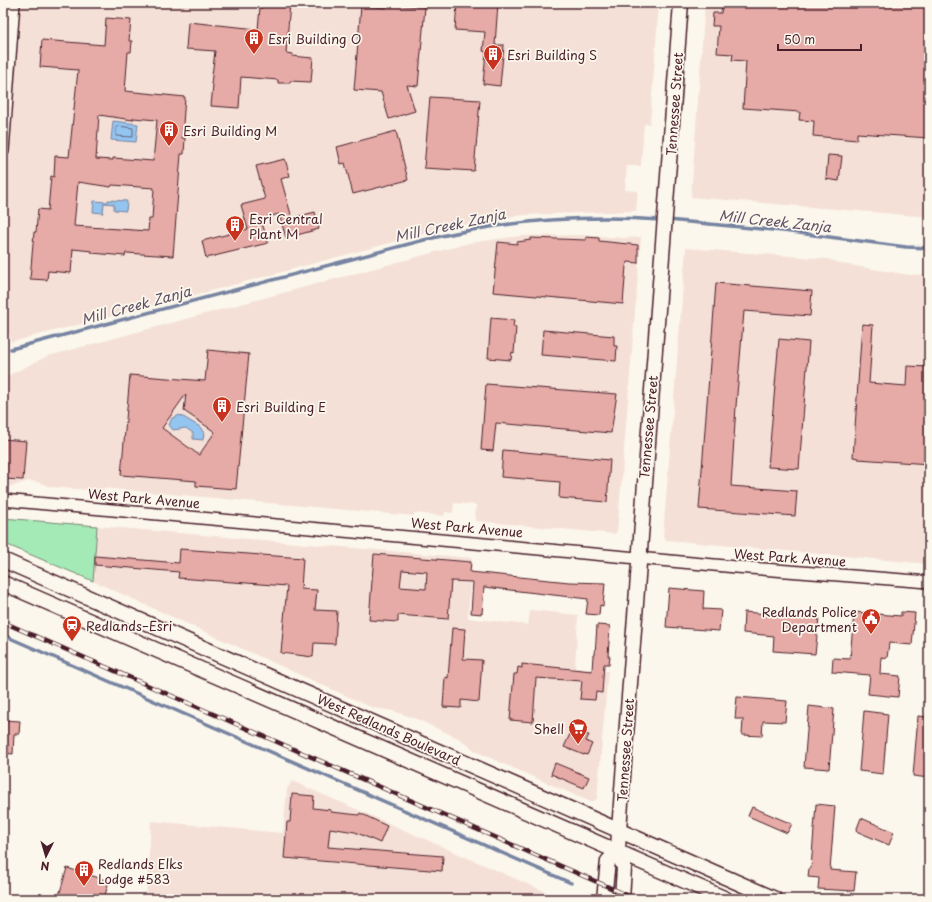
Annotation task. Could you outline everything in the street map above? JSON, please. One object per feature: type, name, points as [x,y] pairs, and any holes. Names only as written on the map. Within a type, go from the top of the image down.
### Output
[{"type":"main road","name":"Tennessee Street","points":[[622,899],[624,868],[618,852],[619,830],[681,3]]},
{"type":"main road","name":"West Redlands Boulevard","points":[[3,560],[775,899]]},
{"type":"main road","name":"West Redlands Boulevard","points":[[3,583],[726,899]]},
{"type":"main road","points":[[604,899],[608,860],[618,852]]},
{"type":"street","points":[[3,151],[14,3]]},
{"type":"street","name":"West Park Avenue","points":[[3,500],[639,558],[929,582]]},
{"type":"shaded area","points":[[3,3],[659,3],[650,124],[644,124],[641,166],[627,166],[625,190],[638,191],[636,211],[524,215],[492,219],[439,230],[11,342],[9,334],[3,334]]},
{"type":"shaded area","points":[[705,3],[929,3],[929,217],[691,197]]},
{"type":"shaded area","points":[[584,235],[623,238],[641,237],[617,532],[614,534],[475,521],[476,505],[454,503],[453,513],[445,512],[444,516],[414,513],[414,516],[103,488],[102,491],[50,487],[38,482],[28,481],[13,486],[3,485],[3,387],[6,387],[7,376],[48,356],[469,243],[519,236]]},
{"type":"shaded area","points":[[686,248],[828,259],[843,264],[909,275],[929,274],[929,564],[666,540],[663,536]]},
{"type":"shaded area","points":[[97,526],[472,558],[468,618],[528,625],[530,610],[578,615],[575,668],[608,671],[597,799],[591,802],[531,776],[477,752],[460,739],[414,718],[393,711],[373,708],[93,581]]},
{"type":"shaded area","points":[[292,781],[562,899],[146,899],[151,821],[283,833],[287,789]]},
{"type":"green space","points":[[3,518],[97,526],[93,581],[3,543]]},
{"type":"water","points":[[113,121],[138,124],[136,142],[111,140]]},
{"type":"water","points":[[108,200],[127,201],[126,211],[114,210],[114,204],[104,203],[103,213],[93,212],[94,201],[108,202]]},
{"type":"water","points":[[180,415],[200,427],[204,433],[203,440],[193,439],[193,433],[186,428],[173,430],[169,425],[172,418]]},
{"type":"building","name":"Esri Building O","points":[[262,3],[290,3],[286,53],[293,54],[292,56],[313,58],[311,82],[290,81],[290,83],[278,83],[278,80],[241,77],[239,108],[211,106],[213,85],[211,84],[215,51],[186,49],[188,22],[258,29],[260,8],[262,8]]},
{"type":"building","points":[[457,3],[498,3],[495,45],[504,45],[500,86],[483,84],[486,52],[483,51],[485,32],[455,30]]},
{"type":"building","points":[[722,3],[929,3],[929,138],[857,133],[857,140],[813,136],[814,121],[799,120],[800,112],[743,108],[746,61],[732,60],[733,54],[717,53],[719,26],[712,26],[713,13],[721,13]]},
{"type":"building","points":[[386,4],[425,7],[418,86],[407,85],[415,111],[389,119],[381,92],[354,90],[361,6],[386,8]]},
{"type":"building","name":"Esri Building M","points":[[106,18],[131,20],[129,41],[132,41],[131,52],[128,52],[125,91],[185,97],[182,138],[185,138],[184,154],[181,154],[173,256],[126,253],[125,256],[92,253],[92,251],[73,249],[71,273],[48,271],[47,280],[30,279],[34,232],[36,232],[38,209],[48,210],[51,176],[54,177],[55,156],[69,157],[78,70],[40,67],[42,40],[104,45]],"holes":[[[99,115],[133,120],[133,118],[157,120],[153,161],[113,158],[113,160],[96,159]],[[78,182],[111,187],[112,185],[154,188],[152,219],[149,219],[148,231],[74,226]]]},
{"type":"building","points":[[430,97],[480,100],[474,171],[424,168]]},
{"type":"building","points":[[396,131],[408,180],[353,194],[345,163],[341,164],[337,147]]},
{"type":"building","points":[[828,155],[842,156],[839,181],[826,179]]},
{"type":"building","points":[[285,159],[290,176],[281,179],[292,218],[315,212],[319,229],[286,238],[279,214],[261,219],[268,243],[206,258],[202,241],[248,229],[241,205],[265,199],[256,166]]},
{"type":"building","points":[[586,237],[599,238],[599,241],[638,245],[638,263],[628,262],[626,266],[623,304],[493,292],[498,242],[517,244],[517,242],[531,240],[531,238],[586,240]]},
{"type":"building","points":[[716,283],[812,291],[810,316],[744,311],[736,406],[731,486],[797,491],[795,516],[699,509]]},
{"type":"building","points":[[491,318],[514,320],[513,327],[516,327],[514,353],[512,352],[511,360],[488,358]]},
{"type":"building","points":[[862,324],[873,325],[869,383],[906,386],[907,366],[929,367],[929,464],[858,459],[853,457]]},
{"type":"building","points":[[543,330],[614,336],[614,346],[617,346],[616,361],[541,355]]},
{"type":"building","points":[[779,339],[809,342],[799,469],[768,467]]},
{"type":"building","name":"Esri Building E","points":[[208,350],[249,354],[236,489],[196,486],[196,481],[121,475],[130,375],[205,381]],"holes":[[[186,394],[184,411],[215,432],[199,455],[162,428]]]},
{"type":"building","points":[[486,384],[617,394],[611,433],[496,423],[493,451],[481,450]]},
{"type":"building","points":[[3,439],[26,441],[23,480],[3,479]]},
{"type":"building","points":[[503,450],[610,460],[607,502],[559,498],[560,482],[501,477]]},
{"type":"building","points":[[180,549],[303,558],[301,589],[317,590],[315,610],[337,611],[335,644],[314,643],[313,657],[281,653],[287,586],[178,578],[179,572],[95,565],[95,556],[179,563]]},
{"type":"building","points":[[374,554],[471,562],[470,572],[569,582],[605,583],[603,606],[600,605],[599,615],[586,614],[588,599],[484,587],[482,614],[471,613],[473,582],[451,581],[448,619],[398,615],[398,622],[369,620]],"holes":[[[402,570],[427,572],[426,589],[400,587]]]},
{"type":"building","points":[[669,588],[704,591],[703,609],[721,610],[719,631],[666,627]]},
{"type":"building","points":[[744,612],[819,618],[815,654],[773,651],[774,636],[743,633]]},
{"type":"building","points":[[854,612],[901,616],[901,612],[915,613],[912,645],[889,643],[887,658],[881,657],[880,674],[900,676],[898,697],[868,694],[870,675],[832,672],[833,658],[850,659]]},
{"type":"building","points":[[597,625],[610,626],[608,656],[610,656],[609,664],[604,664],[602,693],[596,692],[595,700],[580,699],[582,681],[536,678],[533,722],[510,720],[514,674],[517,674],[518,667],[522,668],[522,664],[592,671],[593,655],[595,655]]},
{"type":"building","points":[[452,628],[465,629],[463,659],[482,660],[479,702],[461,700],[461,708],[443,707],[445,677],[448,678]]},
{"type":"building","points":[[737,697],[787,701],[785,722],[763,721],[762,736],[742,735],[743,719],[735,719]]},
{"type":"building","points":[[809,706],[834,709],[829,769],[804,767]]},
{"type":"building","points":[[864,711],[888,714],[883,774],[859,771]]},
{"type":"building","points":[[918,716],[929,717],[929,778],[913,776]]},
{"type":"building","points":[[3,720],[20,721],[19,734],[14,734],[13,754],[3,753]]},
{"type":"building","name":"Shell","points":[[574,733],[589,735],[586,741],[592,744],[587,755],[564,747],[570,734],[573,736]]},
{"type":"building","name":"Shell","points":[[555,763],[589,777],[584,788],[551,774]]},
{"type":"building","points":[[292,794],[314,796],[313,808],[331,810],[331,812],[359,815],[360,813],[387,826],[380,843],[355,832],[330,828],[328,847],[443,856],[442,871],[284,858],[287,822],[290,822]]},
{"type":"building","points":[[816,804],[835,806],[830,870],[856,872],[854,891],[818,889],[819,878],[808,877],[809,868],[811,868]]},
{"type":"building","points":[[752,807],[792,824],[787,833],[748,816]]},
{"type":"building","points":[[861,818],[894,832],[889,845],[856,831]]},
{"type":"building","name":"Redlands Elks Lodge #583","points":[[67,868],[109,881],[104,899],[86,894],[84,899],[58,899]]},
{"type":"waterway","name":"Mill Creek Zanja","points":[[11,349],[453,233],[512,224],[572,219],[631,218],[661,220]]},
{"type":"waterway","name":"Mill Creek Zanja","points":[[668,220],[783,231],[906,247],[929,248]]},
{"type":"waterway","points":[[3,635],[571,883]]},
{"type":"railway","points":[[3,622],[636,899]]},
{"type":"place","name":"Esri Building O","points":[[254,55]]},
{"type":"place","name":"Esri Building S","points":[[493,71]]},
{"type":"place","name":"Esri Building M","points":[[169,147]]},
{"type":"place","name":"Esri Central Plant M","points":[[235,242]]},
{"type":"place","name":"Esri Building E","points":[[222,423]]},
{"type":"place","name":"Redlands Police Department","points":[[871,635]]},
{"type":"place","name":"Redlands–Esri","points":[[72,642]]},
{"type":"place","name":"Shell","points":[[578,745]]},
{"type":"place","name":"Redlands Elks Lodge #583","points":[[84,887]]}]
